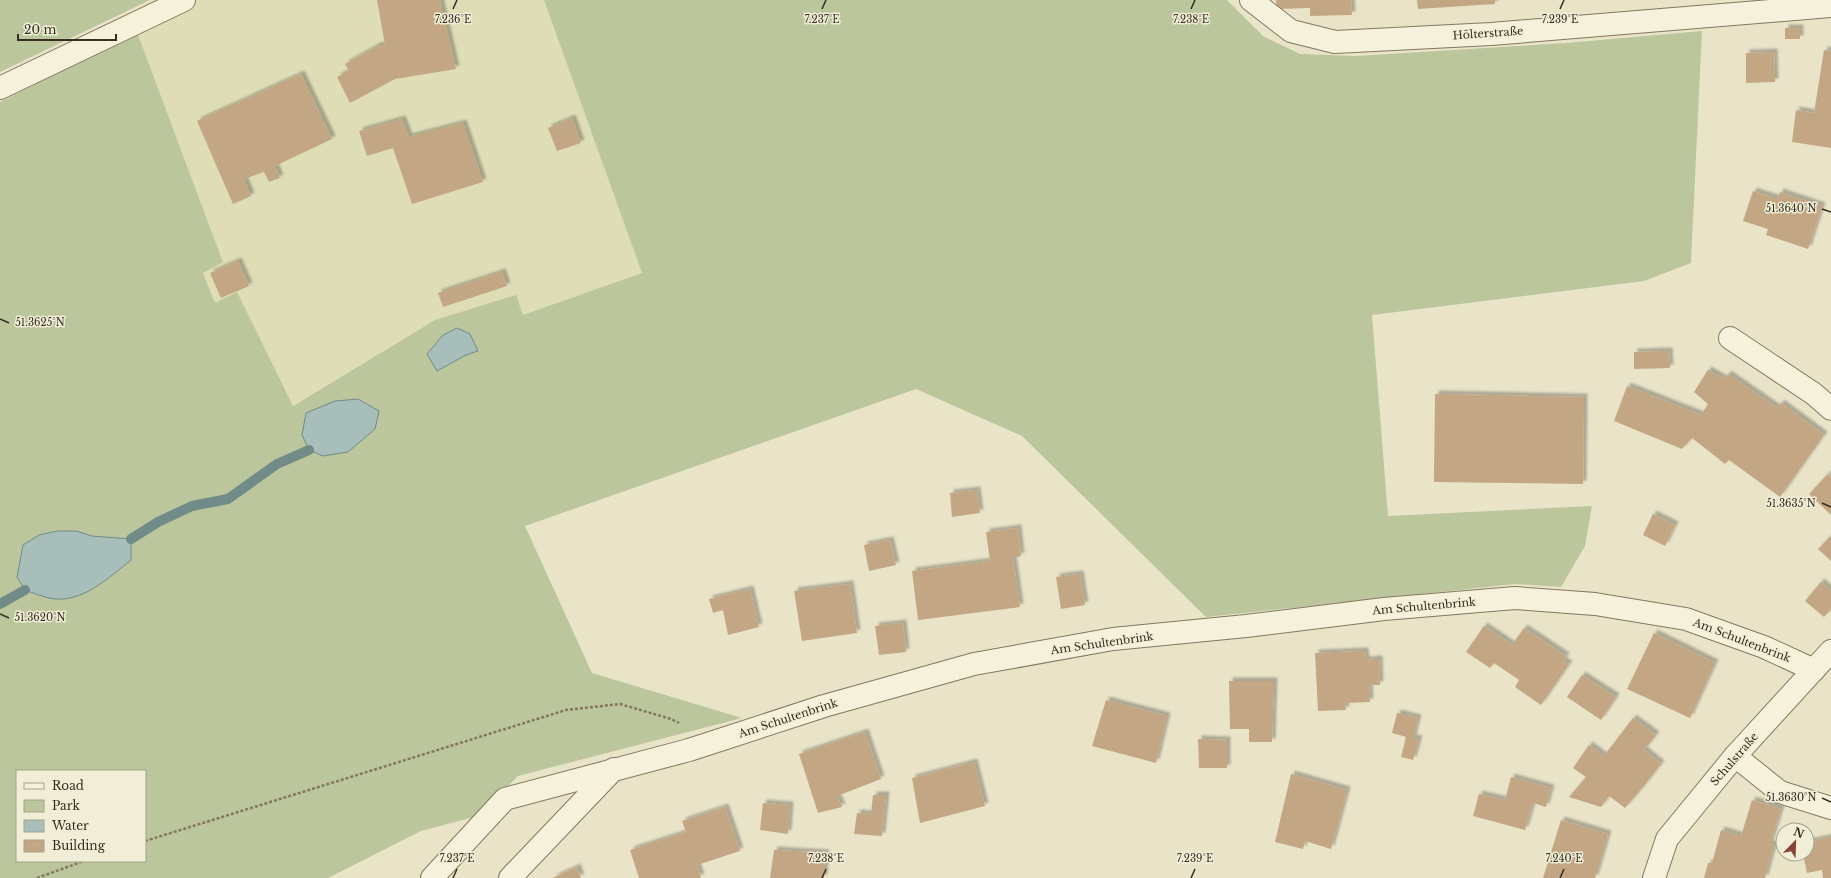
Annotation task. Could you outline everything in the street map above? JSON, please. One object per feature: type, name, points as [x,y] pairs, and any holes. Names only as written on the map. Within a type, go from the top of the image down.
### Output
[{"type":"street","points":[[0,88],[184,0]]},
{"type":"street","name":"Hölterstraße","points":[[1251,0],[1291,31],[1335,42],[1491,34],[1831,6]]},
{"type":"street","points":[[1730,338],[1814,394],[1831,409]]},
{"type":"street","name":"Am Schultenbrink","points":[[432,878],[505,799],[715,742],[824,706],[974,664],[1113,639],[1246,626],[1384,609],[1515,598],[1595,604],[1686,619],[1764,647],[1814,670]]},
{"type":"street","name":"Schulstraße","points":[[1654,878],[1666,839],[1735,756],[1831,651]]},
{"type":"street","points":[[1735,756],[1780,792],[1831,808]]},
{"type":"street","points":[[510,878],[614,770]]},
{"type":"path","points":[[146,841],[566,710],[620,704],[671,719],[715,742]]},
{"type":"path","points":[[37,878],[81,862]]},
{"type":"green space","points":[[0,0],[150,0],[0,72]]},
{"type":"green space","points":[[196,0],[544,0],[642,273],[523,315],[516,296],[435,320],[292,406],[237,293],[215,303],[203,273],[223,261],[137,32]]},
{"type":"green space","points":[[544,0],[1227,0],[1263,36],[1300,54],[1356,56],[1566,43],[1702,31],[1691,263],[1644,281],[1372,315],[1388,516],[1592,506],[1585,546],[1561,587],[1515,584],[1206,617],[1022,436],[916,389],[525,526],[592,673],[742,718],[518,776],[478,816],[421,831],[328,878],[0,878],[0,102],[137,32],[223,262],[203,273],[215,303],[237,292],[293,406],[435,320],[516,295],[523,315],[642,273]]},
{"type":"water","points":[[457,328],[470,334],[478,351],[466,355],[437,371],[427,354],[443,335]]},
{"type":"water","points":[[358,399],[379,411],[375,429],[348,452],[323,456],[309,450],[302,435],[306,413],[335,401]]},
{"type":"water","points":[[57,531],[76,531],[92,536],[131,539],[131,560],[103,582],[83,594],[72,598],[49,598],[25,590],[17,577],[23,545],[39,535]]},
{"type":"building","points":[[377,0],[440,0],[456,69],[395,79],[350,103],[337,77],[349,71],[345,64],[377,46],[385,45]]},
{"type":"building","points":[[1276,0],[1351,0],[1352,15],[1310,16],[1310,8],[1277,9]]},
{"type":"building","points":[[1417,0],[1495,0],[1495,4],[1418,9]]},
{"type":"building","points":[[1785,28],[1800,28],[1800,39],[1785,39]]},
{"type":"building","points":[[1824,50],[1831,51],[1831,148],[1792,142],[1796,110],[1814,113]]},
{"type":"building","points":[[1774,52],[1775,82],[1746,83],[1746,53]]},
{"type":"building","points":[[301,74],[332,139],[275,166],[280,178],[269,182],[264,172],[244,179],[251,196],[233,204],[197,121]]},
{"type":"building","points":[[572,118],[581,143],[557,151],[548,128]]},
{"type":"building","points":[[402,119],[409,137],[463,123],[483,182],[412,204],[393,148],[367,156],[359,131]]},
{"type":"building","points":[[1753,191],[1778,199],[1780,192],[1822,206],[1808,249],[1766,235],[1768,229],[1743,221]]},
{"type":"building","points":[[238,261],[249,286],[221,298],[210,273]]},
{"type":"building","points":[[502,272],[507,286],[443,307],[438,293]]},
{"type":"building","points":[[1669,351],[1670,368],[1634,369],[1634,352]]},
{"type":"building","points":[[1708,370],[1724,379],[1728,374],[1777,408],[1781,403],[1824,435],[1780,497],[1729,460],[1725,464],[1692,438],[1682,449],[1614,421],[1627,386],[1701,415],[1708,404],[1694,392]]},
{"type":"building","points":[[1435,394],[1584,397],[1583,484],[1434,482]]},
{"type":"building","points":[[1828,474],[1831,476],[1831,515],[1809,494]]},
{"type":"building","points":[[977,490],[980,513],[952,517],[950,493]]},
{"type":"building","points":[[1653,514],[1675,525],[1665,546],[1643,535]]},
{"type":"building","points":[[1018,528],[1021,556],[1013,558],[1020,607],[918,620],[912,571],[990,561],[986,532]]},
{"type":"building","points":[[1831,536],[1831,561],[1818,549]]},
{"type":"building","points":[[890,540],[896,565],[869,571],[864,545]]},
{"type":"building","points":[[1080,574],[1085,605],[1061,609],[1056,577]]},
{"type":"building","points":[[1821,582],[1831,591],[1831,609],[1824,617],[1805,601]]},
{"type":"building","points":[[850,584],[857,633],[802,641],[794,591]]},
{"type":"building","points":[[750,589],[759,627],[728,635],[723,610],[713,613],[709,599]]},
{"type":"building","points":[[903,623],[906,652],[879,655],[875,626]]},
{"type":"building","points":[[1484,626],[1512,645],[1524,628],[1566,656],[1563,661],[1569,664],[1541,705],[1515,687],[1519,680],[1494,663],[1490,668],[1466,652]]},
{"type":"building","points":[[1654,633],[1715,663],[1690,718],[1627,689]]},
{"type":"building","points":[[1365,651],[1366,660],[1379,659],[1380,685],[1369,685],[1370,702],[1345,703],[1346,710],[1318,711],[1315,653]]},
{"type":"building","points":[[1582,675],[1616,697],[1601,720],[1567,697]]},
{"type":"building","points":[[1229,681],[1274,681],[1272,742],[1249,742],[1249,729],[1230,729]]},
{"type":"building","points":[[1106,700],[1167,716],[1156,763],[1092,746]]},
{"type":"building","points":[[1397,713],[1418,718],[1413,738],[1419,739],[1413,760],[1401,757],[1406,737],[1392,733]]},
{"type":"building","points":[[1633,718],[1656,735],[1644,750],[1661,764],[1643,787],[1625,808],[1609,796],[1601,807],[1569,797],[1586,777],[1573,768],[1589,745],[1604,756]]},
{"type":"building","points":[[865,732],[881,779],[837,796],[842,807],[818,813],[799,754]]},
{"type":"building","points":[[1198,739],[1227,740],[1227,768],[1199,768]]},
{"type":"building","points":[[974,762],[985,806],[920,823],[912,778]]},
{"type":"building","points":[[1291,774],[1347,790],[1331,849],[1305,841],[1303,849],[1275,842]]},
{"type":"building","points":[[1511,777],[1551,788],[1546,807],[1533,803],[1525,830],[1473,816],[1479,794],[1505,800]]},
{"type":"building","points":[[873,795],[886,795],[882,836],[854,834],[857,813],[871,814]]},
{"type":"building","points":[[1752,800],[1781,809],[1777,822],[1775,822],[1775,828],[1770,844],[1774,845],[1765,878],[1704,878],[1708,863],[1712,863],[1721,830],[1741,836]]},
{"type":"building","points":[[763,803],[790,805],[788,834],[760,830]]},
{"type":"building","points":[[725,807],[740,851],[697,865],[701,878],[639,878],[630,850],[686,832],[682,821]]},
{"type":"building","points":[[1561,820],[1608,834],[1595,878],[1543,878]]},
{"type":"building","points":[[1831,837],[1831,878],[1823,878],[1822,870],[1807,873],[1805,862],[1815,862],[1815,840]]},
{"type":"building","points":[[774,850],[826,853],[824,878],[770,878]]},
{"type":"building","points":[[577,867],[581,878],[552,878]]},
{"type":"waterway","points":[[131,539],[158,522],[192,506],[228,499],[277,464],[309,450]]},
{"type":"waterway","points":[[0,604],[25,590]]}]
